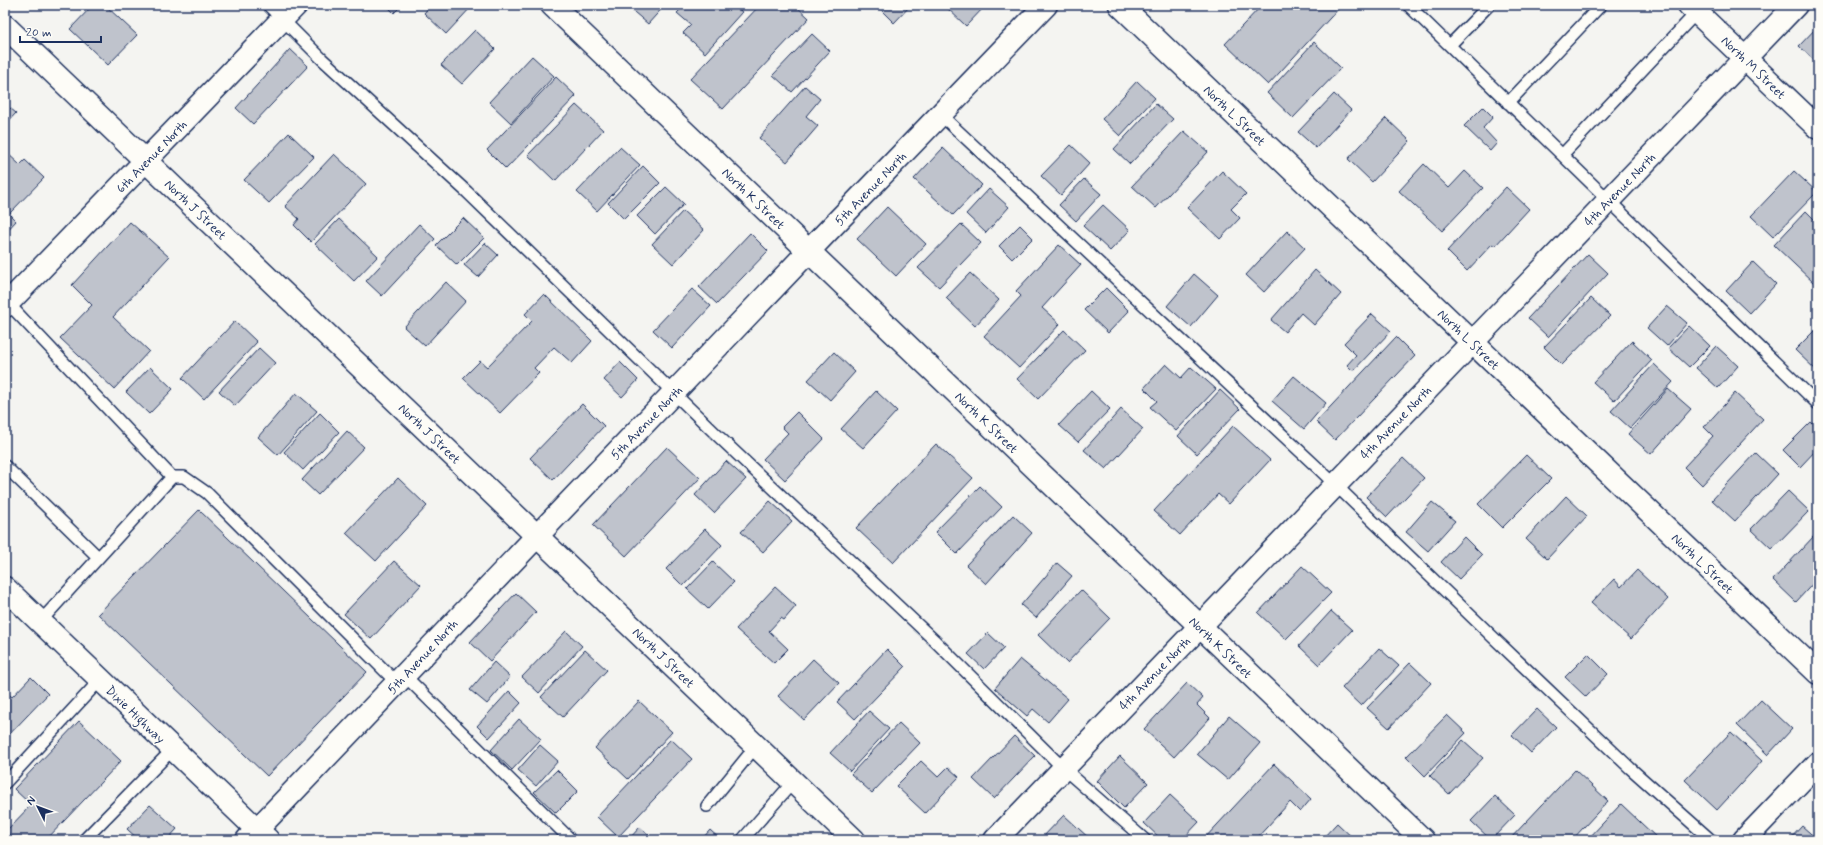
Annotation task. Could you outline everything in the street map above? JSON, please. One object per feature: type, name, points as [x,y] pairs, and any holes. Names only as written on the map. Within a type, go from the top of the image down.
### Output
[{"type":"street","name":"North K Street","points":[[552,5],[1423,840]]},
{"type":"street","name":"5th Avenue North","points":[[257,837],[401,679],[1046,5]]},
{"type":"street","name":"North L Street","points":[[1120,5],[1818,673]]},
{"type":"street","name":"4th Avenue North","points":[[995,840],[1796,5]]},
{"type":"street","name":"North M Street","points":[[1693,9],[1818,128]]},
{"type":"street","name":"6th Avenue North","points":[[6,303],[146,161],[282,10]]},
{"type":"street","name":"North J Street","points":[[5,26],[854,840]]},
{"type":"street","name":"Dixie Highway","points":[[5,588],[172,749],[257,837]]},
{"type":"street","points":[[1744,840],[1818,763]]},
{"type":"lane","points":[[1408,5],[1508,103],[1563,154],[1608,200],[1818,404]]},
{"type":"lane","points":[[1450,45],[1489,5]]},
{"type":"lane","points":[[1508,103],[1601,5]]},
{"type":"lane","points":[[1563,154],[1693,9]]},
{"type":"lane","points":[[282,10],[322,59],[467,192],[675,392],[718,436],[934,640],[1063,768],[1145,840]]},
{"type":"lane","points":[[941,115],[1336,484],[1504,648],[1630,768],[1711,840]]},
{"type":"lane","points":[[6,303],[172,476],[184,476],[207,493],[568,839]]},
{"type":"lane","points":[[5,466],[98,557]]},
{"type":"lane","points":[[40,622],[172,476]]},
{"type":"lane","points":[[5,783],[100,680]]},
{"type":"lane","points":[[707,806],[756,746]]},
{"type":"lane","points":[[84,840],[172,749]]},
{"type":"lane","points":[[743,840],[793,782]]},
{"type":"building","points":[[93,5],[105,5],[137,35],[108,65],[70,29]]},
{"type":"building","points":[[386,5],[402,5],[394,13]]},
{"type":"building","points":[[431,5],[473,5],[446,34],[424,13]]},
{"type":"building","points":[[665,5],[648,24],[627,6]]},
{"type":"building","points":[[685,5],[734,5],[742,12],[705,53],[683,33],[691,25],[677,13]]},
{"type":"building","points":[[760,5],[795,5],[809,18],[723,109],[690,79]]},
{"type":"building","points":[[876,5],[911,5],[894,23]]},
{"type":"building","points":[[944,5],[986,5],[966,26]]},
{"type":"building","points":[[1262,5],[1342,5],[1268,85],[1225,44]]},
{"type":"building","points":[[1818,26],[1818,64],[1799,46]]},
{"type":"building","points":[[475,30],[495,49],[462,84],[441,65]]},
{"type":"building","points":[[812,34],[830,51],[792,92],[773,75]]},
{"type":"building","points":[[1314,42],[1341,68],[1293,118],[1267,93]]},
{"type":"building","points":[[290,49],[308,66],[253,124],[236,108]]},
{"type":"building","points":[[532,56],[554,76],[511,123],[489,102]]},
{"type":"building","points":[[556,77],[576,96],[506,169],[487,150]]},
{"type":"building","points":[[1137,81],[1155,98],[1120,136],[1102,119]]},
{"type":"building","points":[[805,86],[820,99],[806,116],[818,126],[787,162],[759,138]]},
{"type":"building","points":[[1334,94],[1351,110],[1316,148],[1298,132]]},
{"type":"building","points":[[5,104],[16,113],[5,125]]},
{"type":"building","points":[[1156,104],[1173,119],[1130,164],[1114,149]]},
{"type":"building","points":[[576,105],[603,130],[555,181],[528,155]]},
{"type":"building","points":[[1483,107],[1493,117],[1483,128],[1497,143],[1490,151],[1464,126]]},
{"type":"building","points":[[1386,118],[1410,141],[1372,182],[1348,159]]},
{"type":"building","points":[[1184,131],[1208,152],[1156,208],[1132,186]]},
{"type":"building","points":[[289,133],[314,157],[269,203],[244,180]]},
{"type":"building","points":[[1071,145],[1090,163],[1061,195],[1041,176]]},
{"type":"building","points":[[620,147],[640,165],[597,211],[577,192]]},
{"type":"building","points":[[943,148],[982,185],[953,215],[914,179]]},
{"type":"building","points":[[5,151],[20,165],[25,160],[44,178],[9,214],[16,221],[5,233]]},
{"type":"building","points":[[334,154],[366,184],[311,242],[294,225],[299,219],[285,206]]},
{"type":"building","points":[[1424,164],[1449,188],[1465,171],[1483,188],[1442,231],[1399,191]]},
{"type":"building","points":[[643,166],[660,183],[624,219],[608,203]]},
{"type":"building","points":[[1222,171],[1246,194],[1231,209],[1240,218],[1220,239],[1187,208]]},
{"type":"building","points":[[1794,171],[1817,192],[1773,237],[1751,216]]},
{"type":"building","points":[[1084,179],[1101,194],[1076,221],[1059,205]]},
{"type":"building","points":[[666,187],[684,204],[655,234],[637,216]]},
{"type":"building","points":[[1506,187],[1529,209],[1495,246],[1492,244],[1467,271],[1447,251]]},
{"type":"building","points":[[989,189],[1009,207],[986,233],[966,214]]},
{"type":"building","points":[[1103,205],[1130,230],[1110,251],[1083,226]]},
{"type":"building","points":[[887,207],[926,244],[896,276],[857,239]]},
{"type":"building","points":[[683,211],[704,230],[673,264],[652,244]]},
{"type":"building","points":[[1806,211],[1818,223],[1818,279],[1814,283],[1774,245]]},
{"type":"building","points":[[463,218],[484,238],[457,265],[436,245]]},
{"type":"building","points":[[339,219],[378,256],[354,281],[315,244]]},
{"type":"building","points":[[130,222],[169,257],[113,317],[149,351],[114,389],[60,338],[92,305],[72,285]]},
{"type":"building","points":[[419,224],[435,239],[382,296],[366,281]]},
{"type":"building","points":[[961,224],[981,243],[939,287],[918,268]]},
{"type":"building","points":[[1020,225],[1033,238],[1012,259],[999,246]]},
{"type":"building","points":[[1287,231],[1305,248],[1264,292],[1246,275]]},
{"type":"building","points":[[750,233],[768,251],[717,304],[699,287]]},
{"type":"building","points":[[485,243],[498,255],[478,277],[464,265]]},
{"type":"building","points":[[1059,245],[1081,265],[1042,308],[1060,324],[1019,368],[984,336],[1021,296],[1016,291]]},
{"type":"building","points":[[1588,254],[1608,273],[1548,337],[1528,318]]},
{"type":"building","points":[[1753,262],[1776,284],[1749,313],[1726,291]]},
{"type":"building","points":[[1315,270],[1341,294],[1314,325],[1301,313],[1285,332],[1271,320]]},
{"type":"building","points":[[970,273],[999,300],[975,326],[946,298]]},
{"type":"building","points":[[1194,274],[1218,295],[1191,327],[1167,306]]},
{"type":"building","points":[[446,282],[466,301],[425,346],[404,327]]},
{"type":"building","points":[[1106,288],[1129,311],[1108,333],[1084,310]]},
{"type":"building","points":[[692,289],[711,306],[672,348],[653,330]]},
{"type":"building","points":[[544,294],[592,341],[572,363],[554,347],[534,368],[539,373],[500,413],[463,378],[480,361],[487,367],[532,321],[525,314]]},
{"type":"building","points":[[1591,298],[1610,316],[1562,365],[1544,347]]},
{"type":"building","points":[[1667,306],[1687,323],[1667,346],[1647,328]]},
{"type":"building","points":[[1372,314],[1391,331],[1353,371],[1347,365],[1356,355],[1344,343]]},
{"type":"building","points":[[235,321],[257,342],[204,399],[182,378]]},
{"type":"building","points":[[1689,326],[1710,346],[1689,367],[1668,348]]},
{"type":"building","points":[[1064,330],[1085,350],[1038,399],[1017,379]]},
{"type":"building","points":[[1815,330],[1818,332],[1818,372],[1795,350]]},
{"type":"building","points":[[1396,337],[1415,356],[1335,440],[1316,422]]},
{"type":"building","points":[[1632,341],[1652,360],[1614,401],[1593,382]]},
{"type":"building","points":[[1716,346],[1738,366],[1718,388],[1696,368]]},
{"type":"building","points":[[259,348],[275,363],[235,406],[219,391]]},
{"type":"building","points":[[834,352],[855,372],[830,400],[808,380]]},
{"type":"building","points":[[620,362],[638,380],[622,397],[604,380]]},
{"type":"building","points":[[1166,364],[1181,378],[1191,367],[1216,389],[1176,431],[1150,407],[1157,401],[1144,388]]},
{"type":"building","points":[[1654,364],[1673,382],[1630,428],[1611,411]]},
{"type":"building","points":[[150,367],[173,389],[149,414],[126,392]]},
{"type":"building","points":[[1294,376],[1326,403],[1304,429],[1272,401]]},
{"type":"building","points":[[1668,389],[1691,409],[1651,454],[1628,434]]},
{"type":"building","points":[[1220,390],[1240,409],[1197,454],[1178,436]]},
{"type":"building","points":[[876,391],[897,411],[863,448],[841,429]]},
{"type":"building","points":[[1091,391],[1110,409],[1078,442],[1059,425]]},
{"type":"building","points":[[296,393],[317,411],[278,455],[258,437]]},
{"type":"building","points":[[1735,393],[1763,419],[1702,485],[1684,467],[1713,436],[1704,427]]},
{"type":"building","points":[[582,404],[604,426],[553,480],[530,458]]},
{"type":"building","points":[[1121,409],[1143,429],[1106,469],[1084,450]]},
{"type":"building","points":[[797,412],[824,439],[785,480],[763,459],[788,433],[782,427]]},
{"type":"building","points":[[320,413],[339,432],[303,470],[284,452]]},
{"type":"building","points":[[1811,422],[1818,429],[1818,448],[1800,467],[1783,450]]},
{"type":"building","points":[[1233,426],[1270,460],[1229,504],[1218,494],[1180,535],[1154,511]]},
{"type":"building","points":[[347,431],[364,447],[318,495],[302,480]]},
{"type":"building","points":[[936,444],[973,478],[893,563],[856,528]]},
{"type":"building","points":[[667,447],[700,478],[626,556],[593,525]]},
{"type":"building","points":[[1756,453],[1778,474],[1735,521],[1712,500]]},
{"type":"building","points":[[1526,455],[1551,479],[1502,528],[1478,504]]},
{"type":"building","points":[[1403,458],[1424,478],[1387,517],[1366,497]]},
{"type":"building","points":[[726,461],[746,479],[714,513],[695,495]]},
{"type":"building","points":[[398,478],[427,506],[376,561],[346,533]]},
{"type":"building","points":[[980,486],[1002,507],[957,554],[935,532]]},
{"type":"building","points":[[1788,491],[1809,511],[1772,549],[1751,529]]},
{"type":"building","points":[[1566,496],[1587,516],[1547,559],[1526,539]]},
{"type":"building","points":[[770,501],[792,521],[763,552],[741,532]]},
{"type":"building","points":[[1432,502],[1455,521],[1428,551],[1406,532]]},
{"type":"building","points":[[199,510],[367,672],[267,776],[98,614]]},
{"type":"building","points":[[1013,515],[1032,533],[986,584],[966,565]]},
{"type":"building","points":[[705,529],[722,545],[683,586],[666,569]]},
{"type":"building","points":[[1814,536],[1818,539],[1818,578],[1796,602],[1773,580]]},
{"type":"building","points":[[1464,537],[1482,555],[1459,579],[1441,562]]},
{"type":"building","points":[[394,561],[421,585],[371,639],[344,614]]},
{"type":"building","points":[[713,562],[734,582],[708,609],[687,589]]},
{"type":"building","points":[[1057,563],[1072,576],[1036,618],[1021,605]]},
{"type":"building","points":[[1302,566],[1331,593],[1286,639],[1258,613]]},
{"type":"building","points":[[1637,570],[1668,599],[1631,639],[1591,603],[1614,579],[1621,587]]},
{"type":"building","points":[[775,587],[796,606],[784,620],[781,618],[769,631],[788,649],[774,663],[736,629]]},
{"type":"building","points":[[1081,590],[1110,618],[1067,663],[1038,635]]},
{"type":"building","points":[[516,593],[536,612],[490,661],[470,642]]},
{"type":"building","points":[[1331,611],[1352,630],[1319,665],[1299,646]]},
{"type":"building","points":[[566,631],[582,646],[539,693],[522,677]]},
{"type":"building","points":[[988,633],[1004,648],[984,669],[968,654]]},
{"type":"building","points":[[1379,648],[1399,666],[1361,706],[1342,688]]},
{"type":"building","points":[[887,649],[905,667],[855,719],[837,702]]},
{"type":"building","points":[[585,650],[607,670],[563,717],[541,697]]},
{"type":"building","points":[[1588,654],[1608,674],[1586,697],[1565,677]]},
{"type":"building","points":[[813,659],[839,683],[804,720],[778,696]]},
{"type":"building","points":[[1020,659],[1068,699],[1048,722],[1033,709],[1027,716],[995,688]]},
{"type":"building","points":[[494,662],[510,677],[487,704],[470,690]]},
{"type":"building","points":[[1410,663],[1431,683],[1389,728],[1367,708]]},
{"type":"building","points":[[31,677],[48,694],[5,739],[5,691],[12,697]]},
{"type":"building","points":[[1187,683],[1203,698],[1197,705],[1210,718],[1174,757],[1144,729]]},
{"type":"building","points":[[509,691],[521,703],[489,738],[477,726]]},
{"type":"building","points":[[1761,700],[1792,729],[1768,755],[1737,725]]},
{"type":"building","points":[[639,701],[672,732],[628,779],[595,748]]},
{"type":"building","points":[[1537,709],[1556,727],[1531,753],[1512,735]]},
{"type":"building","points":[[869,711],[889,729],[850,771],[830,753]]},
{"type":"building","points":[[1447,715],[1466,733],[1425,776],[1406,757]]},
{"type":"building","points":[[1229,716],[1260,743],[1228,780],[1197,754]]},
{"type":"building","points":[[519,719],[541,739],[512,770],[491,750]]},
{"type":"building","points":[[79,721],[121,761],[46,840],[16,840],[6,831],[31,805],[14,789]]},
{"type":"building","points":[[899,723],[920,743],[872,793],[851,774]]},
{"type":"building","points":[[1731,732],[1762,761],[1717,810],[1685,780]]},
{"type":"building","points":[[1014,736],[1035,756],[994,799],[973,779]]},
{"type":"building","points":[[671,739],[692,759],[618,837],[597,817]]},
{"type":"building","points":[[1463,740],[1483,758],[1449,794],[1430,776]]},
{"type":"building","points":[[540,745],[558,761],[536,786],[518,770]]},
{"type":"building","points":[[1120,756],[1148,783],[1124,808],[1097,781]]},
{"type":"building","points":[[921,761],[938,777],[948,767],[959,777],[925,813],[896,786]]},
{"type":"building","points":[[1274,764],[1311,799],[1300,812],[1290,802],[1255,840],[1203,840]]},
{"type":"building","points":[[557,770],[578,791],[556,813],[534,792]]},
{"type":"building","points":[[1575,770],[1608,801],[1572,840],[1509,840]]},
{"type":"building","points":[[1170,795],[1199,822],[1182,840],[1162,840],[1144,823]]},
{"type":"building","points":[[1495,796],[1515,815],[1491,840],[1471,821]]},
{"type":"building","points":[[1621,804],[1658,839],[1587,840]]},
{"type":"building","points":[[150,805],[177,829],[167,840],[139,840],[127,829]]},
{"type":"building","points":[[1064,815],[1091,840],[1040,840]]},
{"type":"building","points":[[1337,823],[1355,840],[1321,840]]},
{"type":"building","points":[[1802,826],[1818,840],[1789,840]]},
{"type":"building","points":[[640,827],[654,840],[628,840]]},
{"type":"building","points":[[710,830],[721,840],[701,840]]},
{"type":"building","points":[[408,834],[414,840],[402,840]]}]
